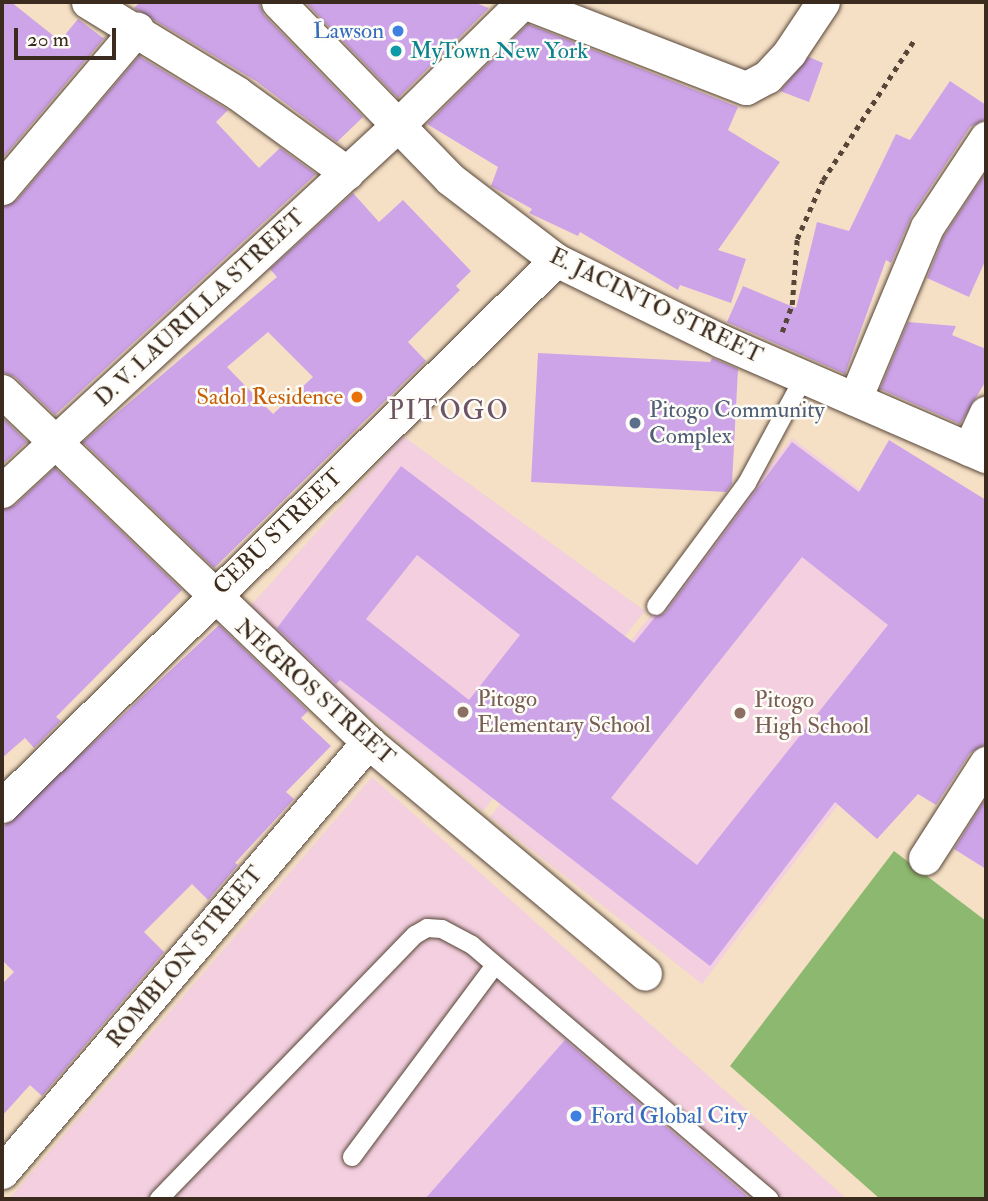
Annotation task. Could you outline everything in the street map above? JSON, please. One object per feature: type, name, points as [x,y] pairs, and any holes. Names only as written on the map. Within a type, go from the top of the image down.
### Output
[{"type":"street","points":[[88,2],[237,93],[347,173]]},
{"type":"street","name":"E. JACINTO STREET","points":[[278,2],[450,179],[556,260],[769,362],[978,452]]},
{"type":"street","points":[[524,2],[746,88],[767,77],[789,53],[823,2]]},
{"type":"street","name":"D. V. LAURILLA STREET","points":[[2,491],[347,173],[524,2]]},
{"type":"street","points":[[2,188],[136,29]]},
{"type":"street","points":[[855,399],[927,227],[986,138]]},
{"type":"street","name":"CEBU STREET","points":[[2,806],[211,596],[556,260]]},
{"type":"street","name":"NEGROS STREET","points":[[2,391],[211,596],[368,742],[645,974]]},
{"type":"street","points":[[978,452],[986,413]]},
{"type":"street","name":"ROMBLON STREET","points":[[2,1172],[368,742]]},
{"type":"street","points":[[925,858],[986,763]]},
{"type":"lane","points":[[656,606],[747,483],[804,377]]},
{"type":"lane","points":[[165,1197],[415,935],[427,928],[442,929],[472,944],[769,1199]]},
{"type":"lane","points":[[352,1157],[495,965]]},
{"type":"path","points":[[769,362],[792,305],[797,239],[823,180],[915,39]]},
{"type":"shaded area","name":"Pitogo Elementary School","points":[[403,436],[645,611],[483,811],[244,613]]},
{"type":"shaded area","name":"Pitogo High School","points":[[792,438],[986,585],[986,610],[702,984],[490,817]]},
{"type":"shaded area","points":[[372,777],[847,1199],[9,1199]]},
{"type":"green space","points":[[894,851],[986,921],[986,1199],[880,1199],[730,1066]]},
{"type":"building","points":[[2,2],[11,2],[60,41],[78,19],[103,38],[106,36],[2,159]]},
{"type":"building","points":[[140,2],[259,2],[264,15],[363,117],[337,142],[256,81],[134,8]]},
{"type":"building","name":"MyTown New York","points":[[305,2],[473,2],[489,8],[398,98]]},
{"type":"building","points":[[528,24],[738,107],[728,130],[780,162],[718,250],[746,259],[731,303],[680,285],[678,290],[580,232],[578,236],[529,213],[532,209],[491,186],[498,167],[427,124]]},
{"type":"building","points":[[139,56],[228,110],[216,122],[259,168],[280,148],[316,174],[55,415],[15,377],[2,372],[2,207],[17,200]]},
{"type":"building","points":[[809,57],[823,63],[809,102],[780,91]]},
{"type":"building","points":[[950,81],[986,105],[986,119],[970,127],[911,217],[891,263],[886,260],[845,374],[727,322],[743,286],[796,308],[817,222],[849,231],[896,134],[910,140]]},
{"type":"building","points":[[986,172],[986,259],[969,297],[927,278],[944,236]]},
{"type":"building","points":[[353,193],[379,222],[403,200],[471,271],[456,286],[460,290],[408,342],[426,361],[214,568],[83,442],[277,277],[270,269]],"holes":[[[268,332],[313,377],[273,414],[227,367]]]},
{"type":"building","points":[[908,322],[956,326],[952,335],[986,349],[986,381],[960,424],[880,389]]},
{"type":"building","name":"Pitogo Community Complex","points":[[538,353],[710,362],[712,358],[738,369],[732,484],[726,492],[531,482]]},
{"type":"building","points":[[2,417],[27,442],[2,465]]},
{"type":"building","points":[[889,440],[986,500],[986,744],[970,753],[936,805],[918,794],[877,839],[835,802],[710,966],[340,680],[336,684],[277,628],[401,466],[634,643],[655,617],[665,613],[792,442],[859,492]],"holes":[[[417,555],[520,635],[469,700],[366,619]],[[802,557],[888,625],[697,865],[611,798]]]},
{"type":"building","points":[[55,468],[182,590],[56,717],[61,721],[34,748],[25,738],[2,758],[2,510],[15,505]]},
{"type":"building","points":[[219,625],[308,711],[301,718],[331,746],[286,792],[294,799],[235,863],[238,865],[208,900],[192,884],[144,932],[164,952],[42,1096],[30,1085],[2,1116],[2,984],[14,972],[2,960],[2,828]]},
{"type":"building","points":[[986,798],[986,869],[954,849]]},
{"type":"building","name":"Ford Global City","points":[[565,1040],[750,1199],[425,1199]]},
{"type":"place","name":"Lawson","points":[[398,31]]},
{"type":"place","name":"MyTown New York","points":[[396,51]]},
{"type":"place","name":"Sadol Residence","points":[[357,397]]},
{"type":"place","name":"Pitogo Community Complex","points":[[635,423]]},
{"type":"place","name":"Pitogo Elementary School","points":[[463,712]]},
{"type":"place","name":"Pitogo High School","points":[[740,713]]},
{"type":"place","name":"Ford Global City","points":[[576,1116]]},
{"type":"district","name":"PITOGO","points":[[449,412]]}]
